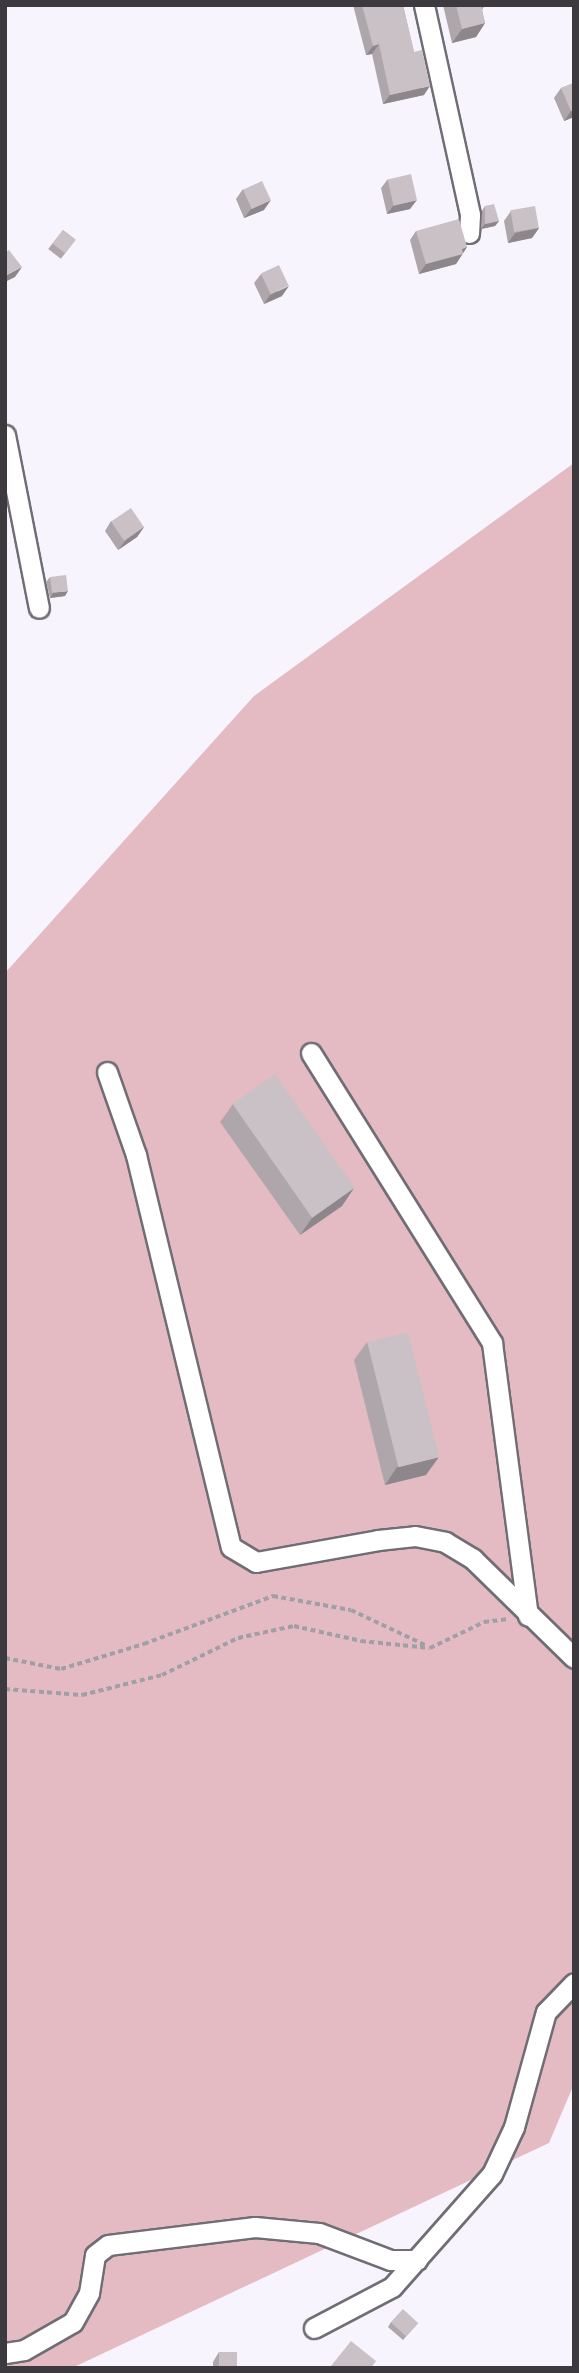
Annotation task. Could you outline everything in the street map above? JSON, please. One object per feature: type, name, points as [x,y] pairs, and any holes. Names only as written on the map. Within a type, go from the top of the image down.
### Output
[{"type":"street","points":[[424,5],[470,215],[469,233]]},
{"type":"street","points":[[5,435],[39,608]]},
{"type":"street","points":[[311,1053],[492,1343],[528,1616]]},
{"type":"street","points":[[107,1072],[136,1155],[231,1547],[256,1562],[378,1539],[415,1536],[445,1542],[473,1559],[528,1616],[574,1658]]},
{"type":"street","points":[[314,2328],[392,2287],[492,2174],[514,2127],[545,2012],[574,1983]]},
{"type":"street","points":[[5,2353],[24,2350],[73,2322],[89,2292],[95,2255],[108,2245],[255,2227],[319,2233],[390,2260],[416,2260]]},
{"type":"path","points":[[5,1658],[61,1669],[144,1644],[273,1596],[351,1610],[430,1648]]},
{"type":"path","points":[[5,1689],[82,1695],[162,1675],[238,1638],[295,1626],[361,1641],[430,1648],[484,1622],[528,1616]]},
{"type":"shaded area","points":[[574,463],[574,2084],[549,2143],[72,2368],[5,2368],[5,973],[254,696]]},
{"type":"building","points":[[362,5],[403,5],[414,52],[422,50],[430,86],[390,95],[379,44],[373,46]]},
{"type":"building","points":[[456,5],[481,5],[485,23],[462,29]]},
{"type":"building","points":[[574,83],[574,110],[571,111],[561,88]]},
{"type":"building","points":[[411,174],[417,200],[394,206],[388,179]]},
{"type":"building","points":[[262,181],[271,200],[252,209],[243,190]]},
{"type":"building","points":[[494,204],[499,221],[485,224],[485,206]]},
{"type":"building","points":[[535,206],[539,228],[514,232],[510,210]]},
{"type":"building","points":[[459,219],[467,247],[462,249],[463,254],[426,264],[416,231]]},
{"type":"building","points":[[63,230],[76,240],[65,253],[53,243]]},
{"type":"building","points":[[9,250],[22,267],[5,276],[5,253]]},
{"type":"building","points":[[279,265],[289,286],[271,294],[261,273]]},
{"type":"building","points":[[131,508],[144,527],[124,540],[111,521]]},
{"type":"building","points":[[66,575],[68,591],[52,593],[50,577]]},
{"type":"building","points":[[275,1074],[355,1188],[312,1218],[232,1104]]},
{"type":"building","points":[[408,1332],[439,1457],[398,1467],[367,1342]]},
{"type":"building","points":[[403,2309],[418,2323],[406,2336],[391,2322]]},
{"type":"building","points":[[351,2341],[376,2361],[371,2368],[332,2368]]},
{"type":"building","points":[[219,2352],[237,2352],[237,2368],[219,2368]]}]
